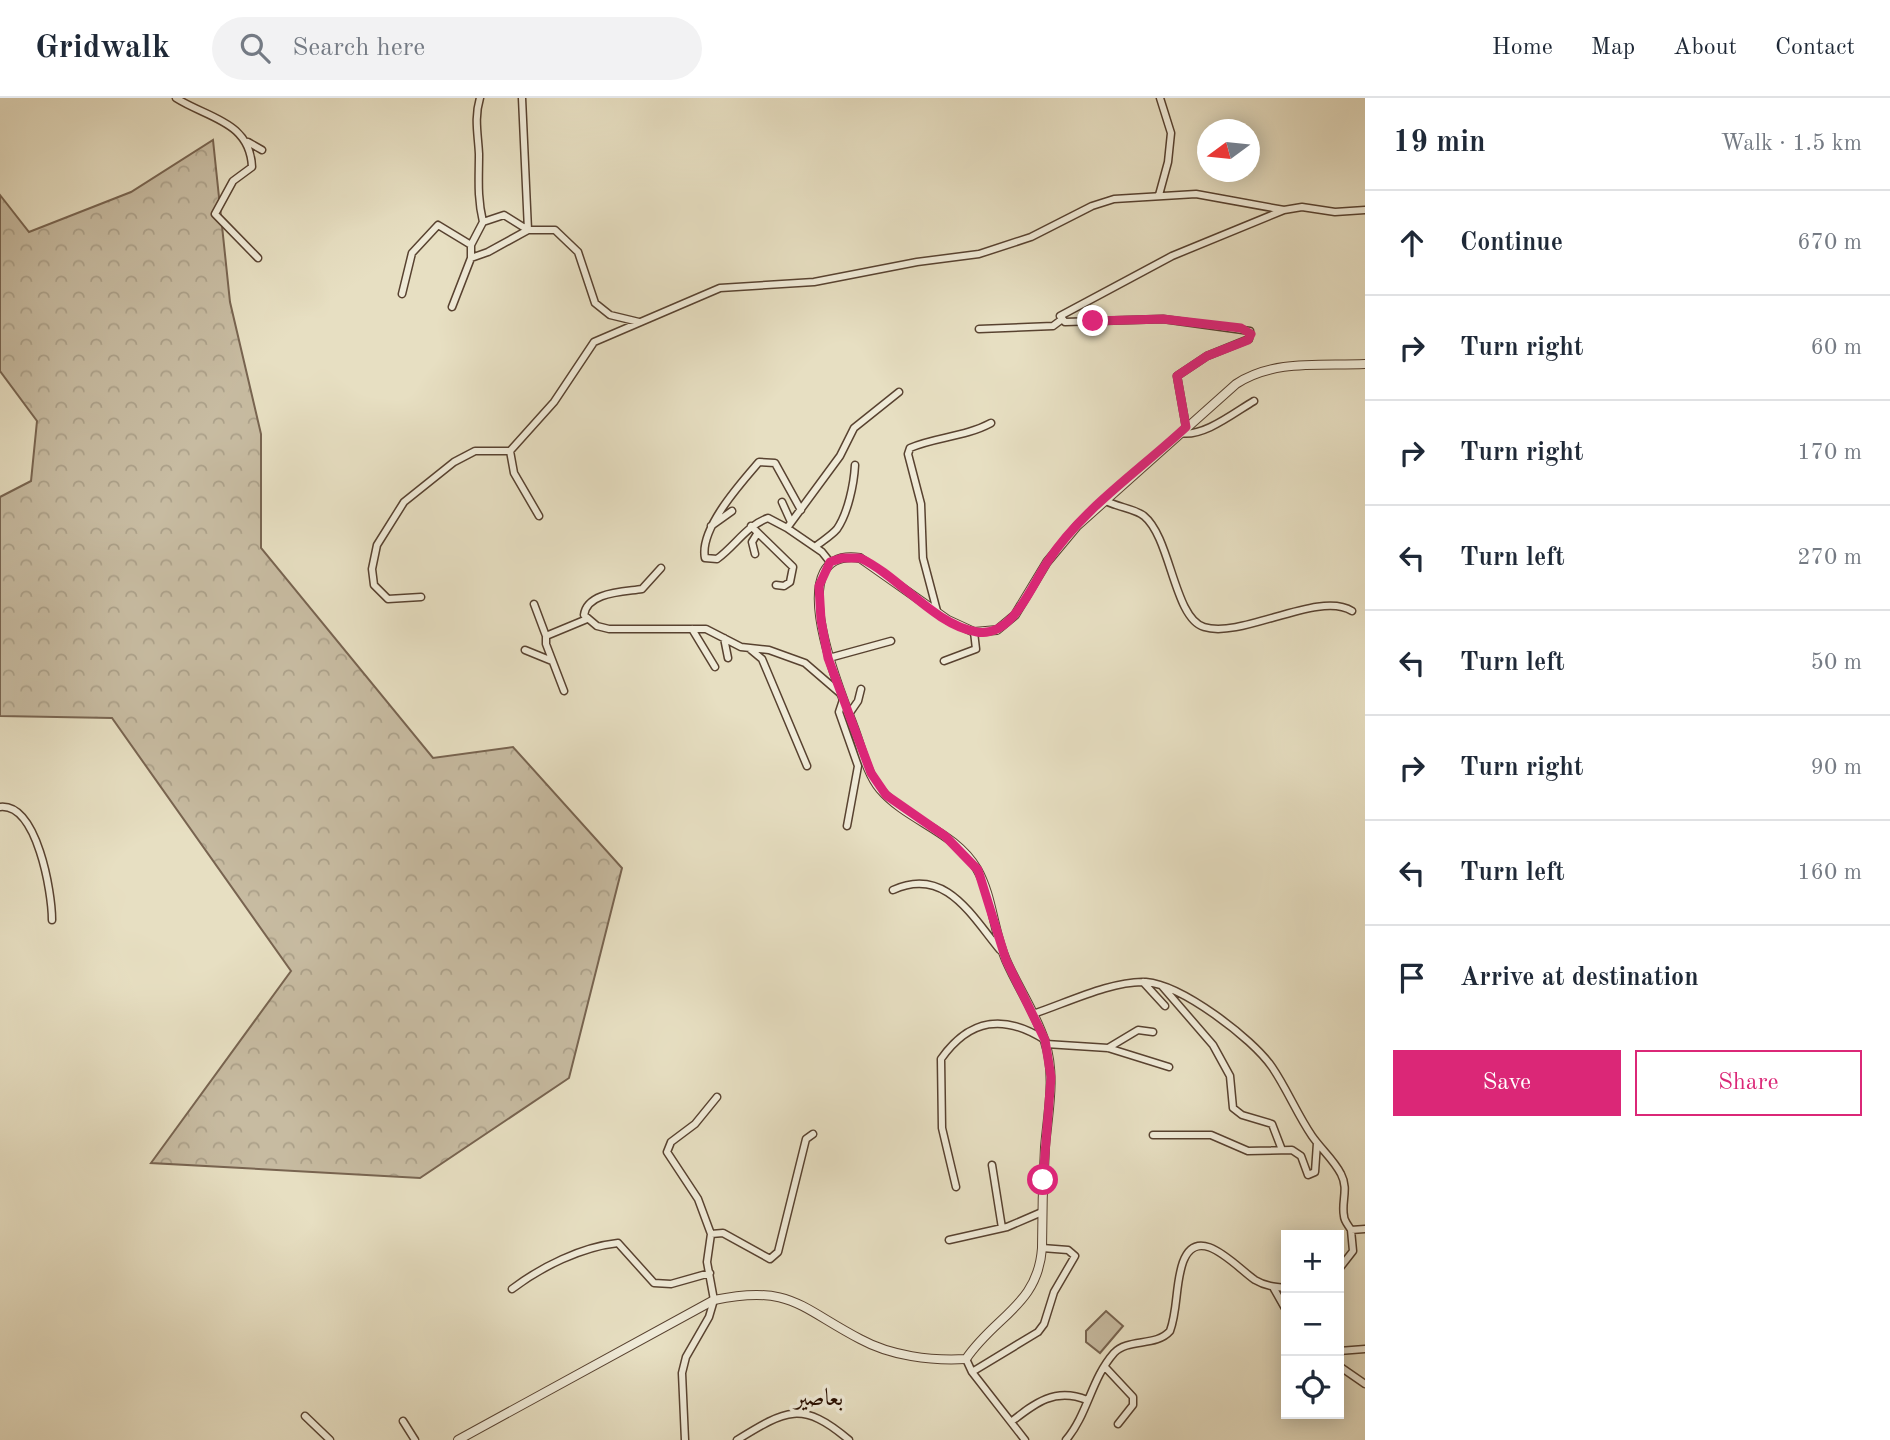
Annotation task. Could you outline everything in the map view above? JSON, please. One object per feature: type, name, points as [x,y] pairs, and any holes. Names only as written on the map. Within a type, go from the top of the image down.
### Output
[{"type":"street","points":[[176,98],[225,121],[248,142],[262,150]]},
{"type":"street","points":[[452,307],[471,258],[471,245],[483,222],[476,192],[479,155],[475,115],[480,98]]},
{"type":"street","points":[[522,98],[528,230]]},
{"type":"street","points":[[1159,195],[1168,162],[1171,133],[1160,98]]},
{"type":"street","points":[[248,142],[252,167],[235,178],[215,214],[258,258]]},
{"type":"street","points":[[510,452],[554,402],[594,342],[729,286],[814,282],[1001,249],[1092,206],[1114,199],[1196,194],[1284,210]]},
{"type":"street","points":[[1061,320],[1060,316],[1065,311],[1139,272],[1284,210],[1302,207],[1335,212],[1365,210]]},
{"type":"street","points":[[483,222],[504,215],[528,230]]},
{"type":"street","points":[[402,294],[412,253],[438,225],[471,245]]},
{"type":"street","points":[[471,258],[488,252],[528,230],[555,230],[578,252],[595,303],[610,314],[639,322]]},
{"type":"street","points":[[979,329],[1053,326],[1061,320],[1163,319],[1250,331],[1248,340],[1207,356],[1177,376],[1183,430],[1189,434],[1214,424],[1254,401]]},
{"type":"street","points":[[830,562],[852,557],[869,562],[938,613],[974,632],[990,633],[1012,620],[1058,547],[1104,500],[1236,384],[1258,372],[1289,366],[1365,364]]},
{"type":"street","points":[[789,525],[840,456],[855,428],[899,392]]},
{"type":"street","points":[[938,613],[925,568],[921,504],[908,454],[910,448],[918,444],[948,439],[991,423]]},
{"type":"street","points":[[421,597],[388,599],[374,585],[372,569],[377,545],[404,502],[437,479],[454,462],[475,451],[510,452]]},
{"type":"street","points":[[510,452],[514,473],[539,516]]},
{"type":"street","points":[[801,510],[775,463],[760,462],[709,527],[705,558],[711,560],[725,553],[751,526],[768,518],[789,525],[830,562]]},
{"type":"street","points":[[816,547],[836,529],[842,517],[854,479],[855,465]]},
{"type":"street","points":[[1104,500],[1144,515],[1163,550],[1188,613],[1202,627],[1228,630],[1259,620],[1330,607],[1346,607],[1352,611]]},
{"type":"street","points":[[782,502],[789,525]]},
{"type":"street","points":[[709,527],[732,512]]},
{"type":"street","points":[[751,526],[757,534],[780,551],[793,567],[790,582],[785,586],[776,585]]},
{"type":"street","points":[[755,554],[752,542],[757,534]]},
{"type":"street","points":[[458,1440],[714,1300],[745,1293],[786,1297],[861,1340],[886,1350],[937,1359],[966,1359],[1035,1284],[1042,1248],[1051,1077],[1045,1042],[1004,954],[978,870],[945,836],[878,787],[828,658],[819,586],[830,562]]},
{"type":"street","points":[[661,568],[642,589],[614,592],[587,605],[584,615],[609,629],[706,629],[750,649],[762,659],[807,766]]},
{"type":"street","points":[[534,604],[564,691]]},
{"type":"street","points":[[546,636],[587,619]]},
{"type":"street","points":[[692,629],[716,667]]},
{"type":"street","points":[[944,661],[976,649],[974,632]]},
{"type":"street","points":[[724,638],[728,658]]},
{"type":"street","points":[[828,658],[891,641]]},
{"type":"street","points":[[750,649],[769,650],[805,663],[843,698]]},
{"type":"street","points":[[525,650],[552,661]]},
{"type":"street","points":[[849,714],[858,701],[861,689]]},
{"type":"street","points":[[843,698],[839,712],[858,766],[848,826]]},
{"type":"street","points":[[0,807],[13,807],[23,815],[32,832],[50,884],[52,920]]},
{"type":"street","points":[[892,890],[920,881],[943,890],[968,910],[1004,954]]},
{"type":"street","points":[[1033,1014],[1103,991],[1143,982],[1162,986],[1204,1009],[1255,1046],[1272,1067],[1317,1143],[1344,1179],[1343,1216],[1351,1230],[1353,1251],[1344,1263]]},
{"type":"street","points":[[1143,982],[1165,1006]]},
{"type":"street","points":[[1162,986],[1213,1045],[1230,1076],[1233,1108],[1242,1115],[1272,1124],[1282,1150]]},
{"type":"street","points":[[956,1186],[942,1128],[941,1059],[972,1030],[994,1023],[1013,1023],[1045,1042],[1108,1048],[1169,1067]]},
{"type":"street","points":[[1108,1048],[1139,1030],[1153,1032]]},
{"type":"street","points":[[685,1440],[683,1364],[709,1317],[714,1300],[707,1262],[711,1234],[698,1199],[667,1152],[671,1142],[695,1124],[717,1097]]},
{"type":"street","points":[[711,1234],[723,1233],[770,1259],[774,1256],[778,1252],[806,1139],[813,1134]]},
{"type":"street","points":[[1153,1135],[1211,1135],[1248,1151],[1297,1152],[1307,1174],[1313,1175],[1317,1143]]},
{"type":"street","points":[[992,1165],[1002,1228]]},
{"type":"street","points":[[949,1241],[1002,1228],[1042,1212]]},
{"type":"street","points":[[1351,1230],[1365,1228]]},
{"type":"street","points":[[512,1289],[540,1270],[589,1250],[618,1243],[654,1283],[671,1284],[710,1273]]},
{"type":"street","points":[[1066,1440],[1080,1421],[1087,1400],[1105,1367],[1120,1349],[1163,1338],[1170,1331],[1180,1273],[1189,1251],[1195,1246],[1211,1247],[1255,1280],[1281,1287]]},
{"type":"street","points":[[972,1372],[1031,1338],[1044,1324],[1054,1292],[1075,1256],[1068,1250],[1042,1248]]},
{"type":"street","points":[[1273,1287],[1281,1301]]},
{"type":"street","points":[[1344,1351],[1365,1349]]},
{"type":"street","points":[[966,1359],[972,1372],[1025,1440]]},
{"type":"street","points":[[1105,1367],[1133,1398],[1133,1405],[1118,1424]]},
{"type":"street","points":[[1344,1369],[1365,1384]]},
{"type":"street","points":[[1011,1422],[1050,1396],[1067,1393],[1087,1400]]},
{"type":"street","points":[[737,1440],[776,1418],[802,1413],[826,1421],[849,1440]]},
{"type":"street","points":[[305,1416],[330,1440]]},
{"type":"street","points":[[403,1420],[415,1440]]},
{"type":"green space","points":[[213,140],[230,302],[261,434],[261,548],[433,758],[513,747],[622,868],[569,1078],[420,1178],[151,1163],[291,971],[112,718],[0,716],[0,497],[31,481],[37,421],[0,371],[0,195],[29,232],[131,192]]},
{"type":"green space","points":[[1106,1311],[1123,1326],[1100,1353],[1086,1342],[1086,1331]]},
{"type":"district","name":"بعاصير","points":[[819,1399]]},
{"type":"route","points":[[1043,1180],[1051,1077],[1045,1040],[1006,960],[978,870],[945,836],[886,795],[878,787],[871,773],[828,658],[821,620],[819,586],[821,576],[830,562],[842,558],[860,558],[965,629],[990,633],[1005,626],[1015,615],[1047,562],[1077,526],[1186,427],[1180,406],[1177,376],[1207,356],[1248,340],[1251,334],[1241,328],[1163,319],[1093,321]]}]
